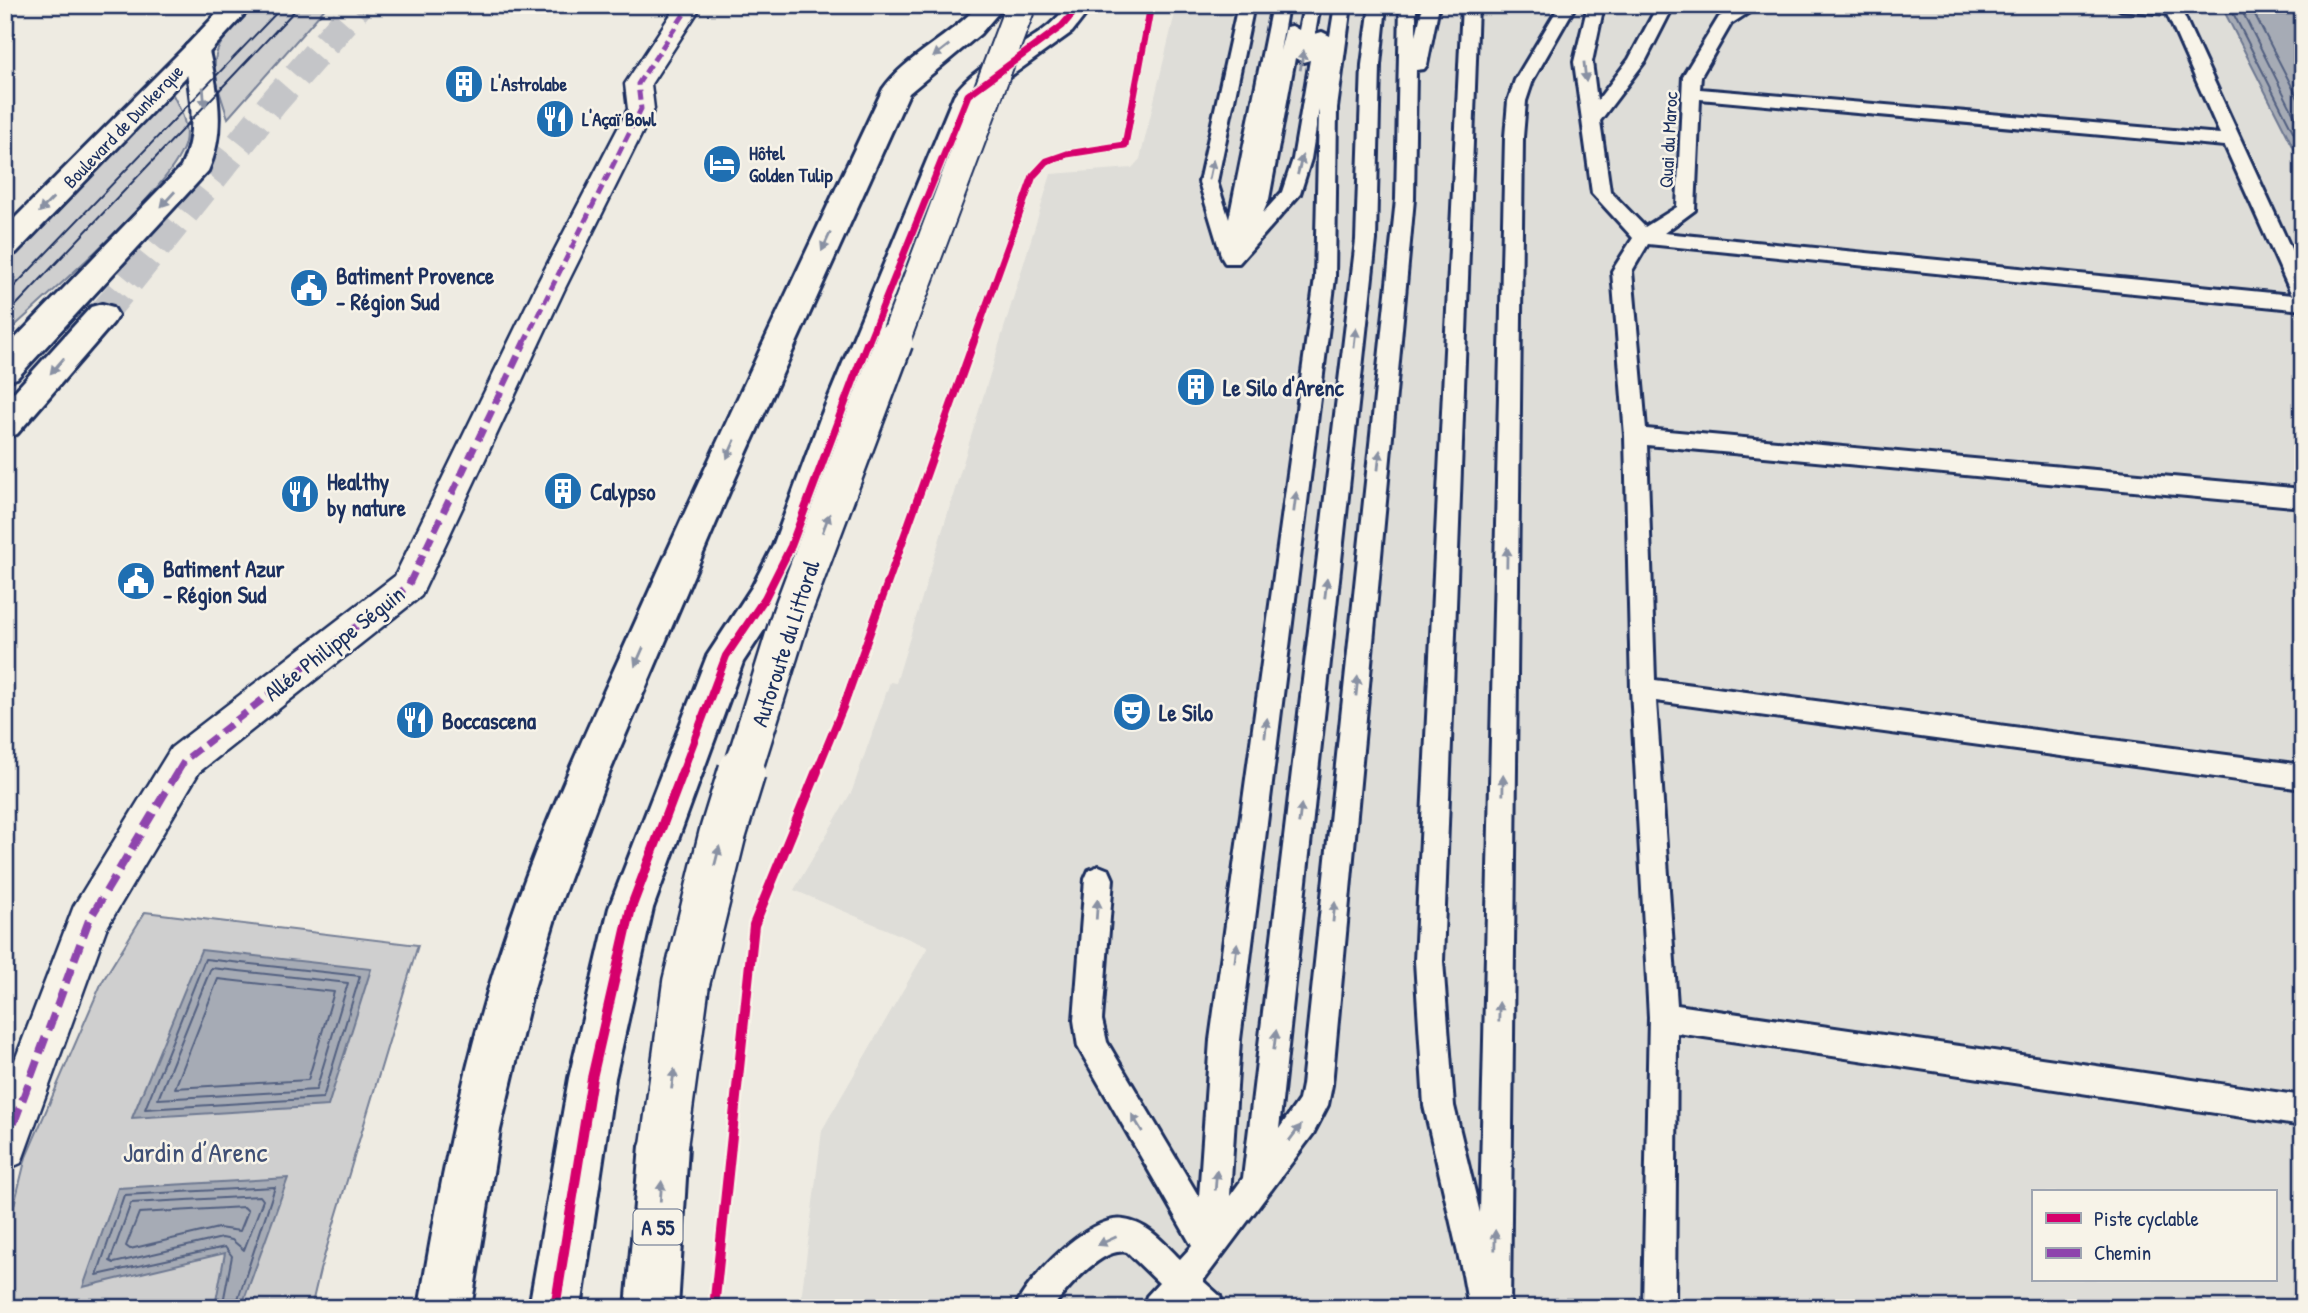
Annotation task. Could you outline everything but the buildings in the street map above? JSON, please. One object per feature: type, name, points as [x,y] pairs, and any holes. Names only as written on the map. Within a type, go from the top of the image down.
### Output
[{"type":"main road","name":"Boulevard de Dunkerque","points":[[5,246],[240,5]]},
{"type":"main road","points":[[445,1308],[484,1102],[520,958],[538,903],[602,741],[706,503],[897,89],[914,72],[980,21],[992,5]]},
{"type":"main road","name":"Autoroute du Littoral","points":[[652,1308],[664,1146],[687,983],[722,836],[791,615],[1021,5]]},
{"type":"main road","points":[[555,1308],[592,1078],[631,908],[726,656],[765,598],[792,545],[838,416],[968,94],[983,80],[1063,27],[1077,14],[1080,5]]},
{"type":"main road","points":[[5,370],[193,172],[202,157],[205,144],[205,107],[196,51]]},
{"type":"main road","points":[[5,425],[102,315]]},
{"type":"street","name":"Allée Philippe Séguin","points":[[5,1147],[89,920],[185,760],[408,586],[553,282],[641,109],[638,84],[690,5]]},
{"type":"lane","points":[[1232,258],[1208,182],[1246,5]]},
{"type":"lane","points":[[1232,258],[1224,191],[1263,5]]},
{"type":"lane","points":[[1232,258],[1280,5]]},
{"type":"lane","points":[[1232,258],[1260,199],[1296,5]]},
{"type":"lane","points":[[1232,258],[1280,189],[1312,5]]},
{"type":"lane","points":[[1232,258],[1291,194],[1302,159],[1327,5]]},
{"type":"lane","points":[[1211,1248],[1225,1040],[1325,278],[1328,108],[1343,5]]},
{"type":"lane","points":[[1365,5],[1354,92],[1356,159],[1366,240]]},
{"type":"lane","points":[[1366,240],[1371,65],[1378,5]]},
{"type":"lane","points":[[1258,1181],[1366,240],[1383,141],[1383,76],[1391,5]]},
{"type":"lane","points":[[1159,1308],[1211,1248],[1313,1105],[1405,199],[1408,5]]},
{"type":"lane","points":[[1406,121],[1420,5]]},
{"type":"lane","points":[[1406,121],[1431,5]]},
{"type":"lane","points":[[1471,5],[1429,961],[1439,1105],[1479,1275],[1483,1308]]},
{"type":"lane","points":[[1494,1308],[1514,137],[1517,101],[1524,80],[1568,5]]},
{"type":"lane","points":[[1596,5],[1583,62],[1601,193],[1643,237],[2303,300],[2172,7],[2121,5]]},
{"type":"lane","points":[[1591,121],[1637,60],[1666,5]]},
{"type":"lane","name":"Quai du Maroc","points":[[1643,237],[1686,210],[1692,76],[1725,21],[1752,5]]},
{"type":"lane","points":[[1691,93],[2233,141]]},
{"type":"lane","points":[[1643,237],[1622,271],[1636,436],[1643,689],[1663,1017],[1658,1308]]},
{"type":"lane","points":[[1636,436],[2303,498]]},
{"type":"lane","points":[[1643,689],[2303,777]]},
{"type":"lane","points":[[1099,879],[1088,1020],[1093,1047],[1211,1248]]},
{"type":"lane","points":[[1663,1017],[2303,1111]]},
{"type":"lane","points":[[1031,1308],[1049,1286],[1087,1251],[1112,1236],[1126,1235],[1138,1241],[1208,1308]]},
{"type":"shaded area","points":[[1177,5],[2221,5],[2303,166],[2303,1308],[800,1308],[822,1130],[928,947],[794,890],[852,791],[890,682],[896,683],[1051,174],[1132,168],[1140,159]]},
{"type":"green space","points":[[255,5],[328,5],[228,118],[216,80],[216,55],[228,33]]},
{"type":"green space","points":[[171,91],[186,128],[185,142],[176,161],[158,186],[106,242],[5,335],[5,264]]},
{"type":"green space","name":"Jardin d’Arenc","points":[[145,912],[418,945],[320,1270],[311,1308],[5,1308],[5,1242],[26,1157],[102,982]]},
{"type":"water","points":[[2221,5],[2303,5],[2303,166]]},
{"type":"water","points":[[201,950],[371,969],[328,1106],[132,1118]]},
{"type":"water","points":[[288,1178],[241,1308],[209,1308],[215,1306],[225,1253],[83,1287],[118,1188]]},
{"type":"tunnel","points":[[102,315],[274,102],[359,5]]},
{"type":"tram line","points":[[5,296],[284,5]]},
{"type":"tram line","points":[[5,317],[300,5]]},
{"type":"marked path","points":[[5,1147],[89,920],[185,760],[408,586],[550,288],[641,109],[638,84],[690,5]]},
{"type":"cycle path","points":[[555,1308],[592,1078],[631,908],[726,656],[765,598],[791,546],[838,416],[968,95],[1062,26],[1080,5]]},
{"type":"cycle path","points":[[714,1308],[754,925],[844,705],[1033,176],[1047,161],[1067,154],[1125,145],[1151,5]]},
{"type":"place","name":"L'Astrolabe","points":[[464,84]]},
{"type":"place","name":"L'Açaï Bowl","points":[[555,119]]},
{"type":"place","name":"Hôtel Golden Tulip","points":[[722,164]]},
{"type":"place","name":"Batiment Provence - Région Sud","points":[[309,288]]},
{"type":"place","name":"Le Silo d'Arenc","points":[[1196,387]]},
{"type":"place","name":"Calypso","points":[[563,491]]},
{"type":"place","name":"Healthy by nature","points":[[300,494]]},
{"type":"place","name":"Batiment Azur - Région Sud","points":[[136,581]]},
{"type":"place","name":"Le Silo","points":[[1132,712]]},
{"type":"place","name":"Boccascena","points":[[415,720]]}]
